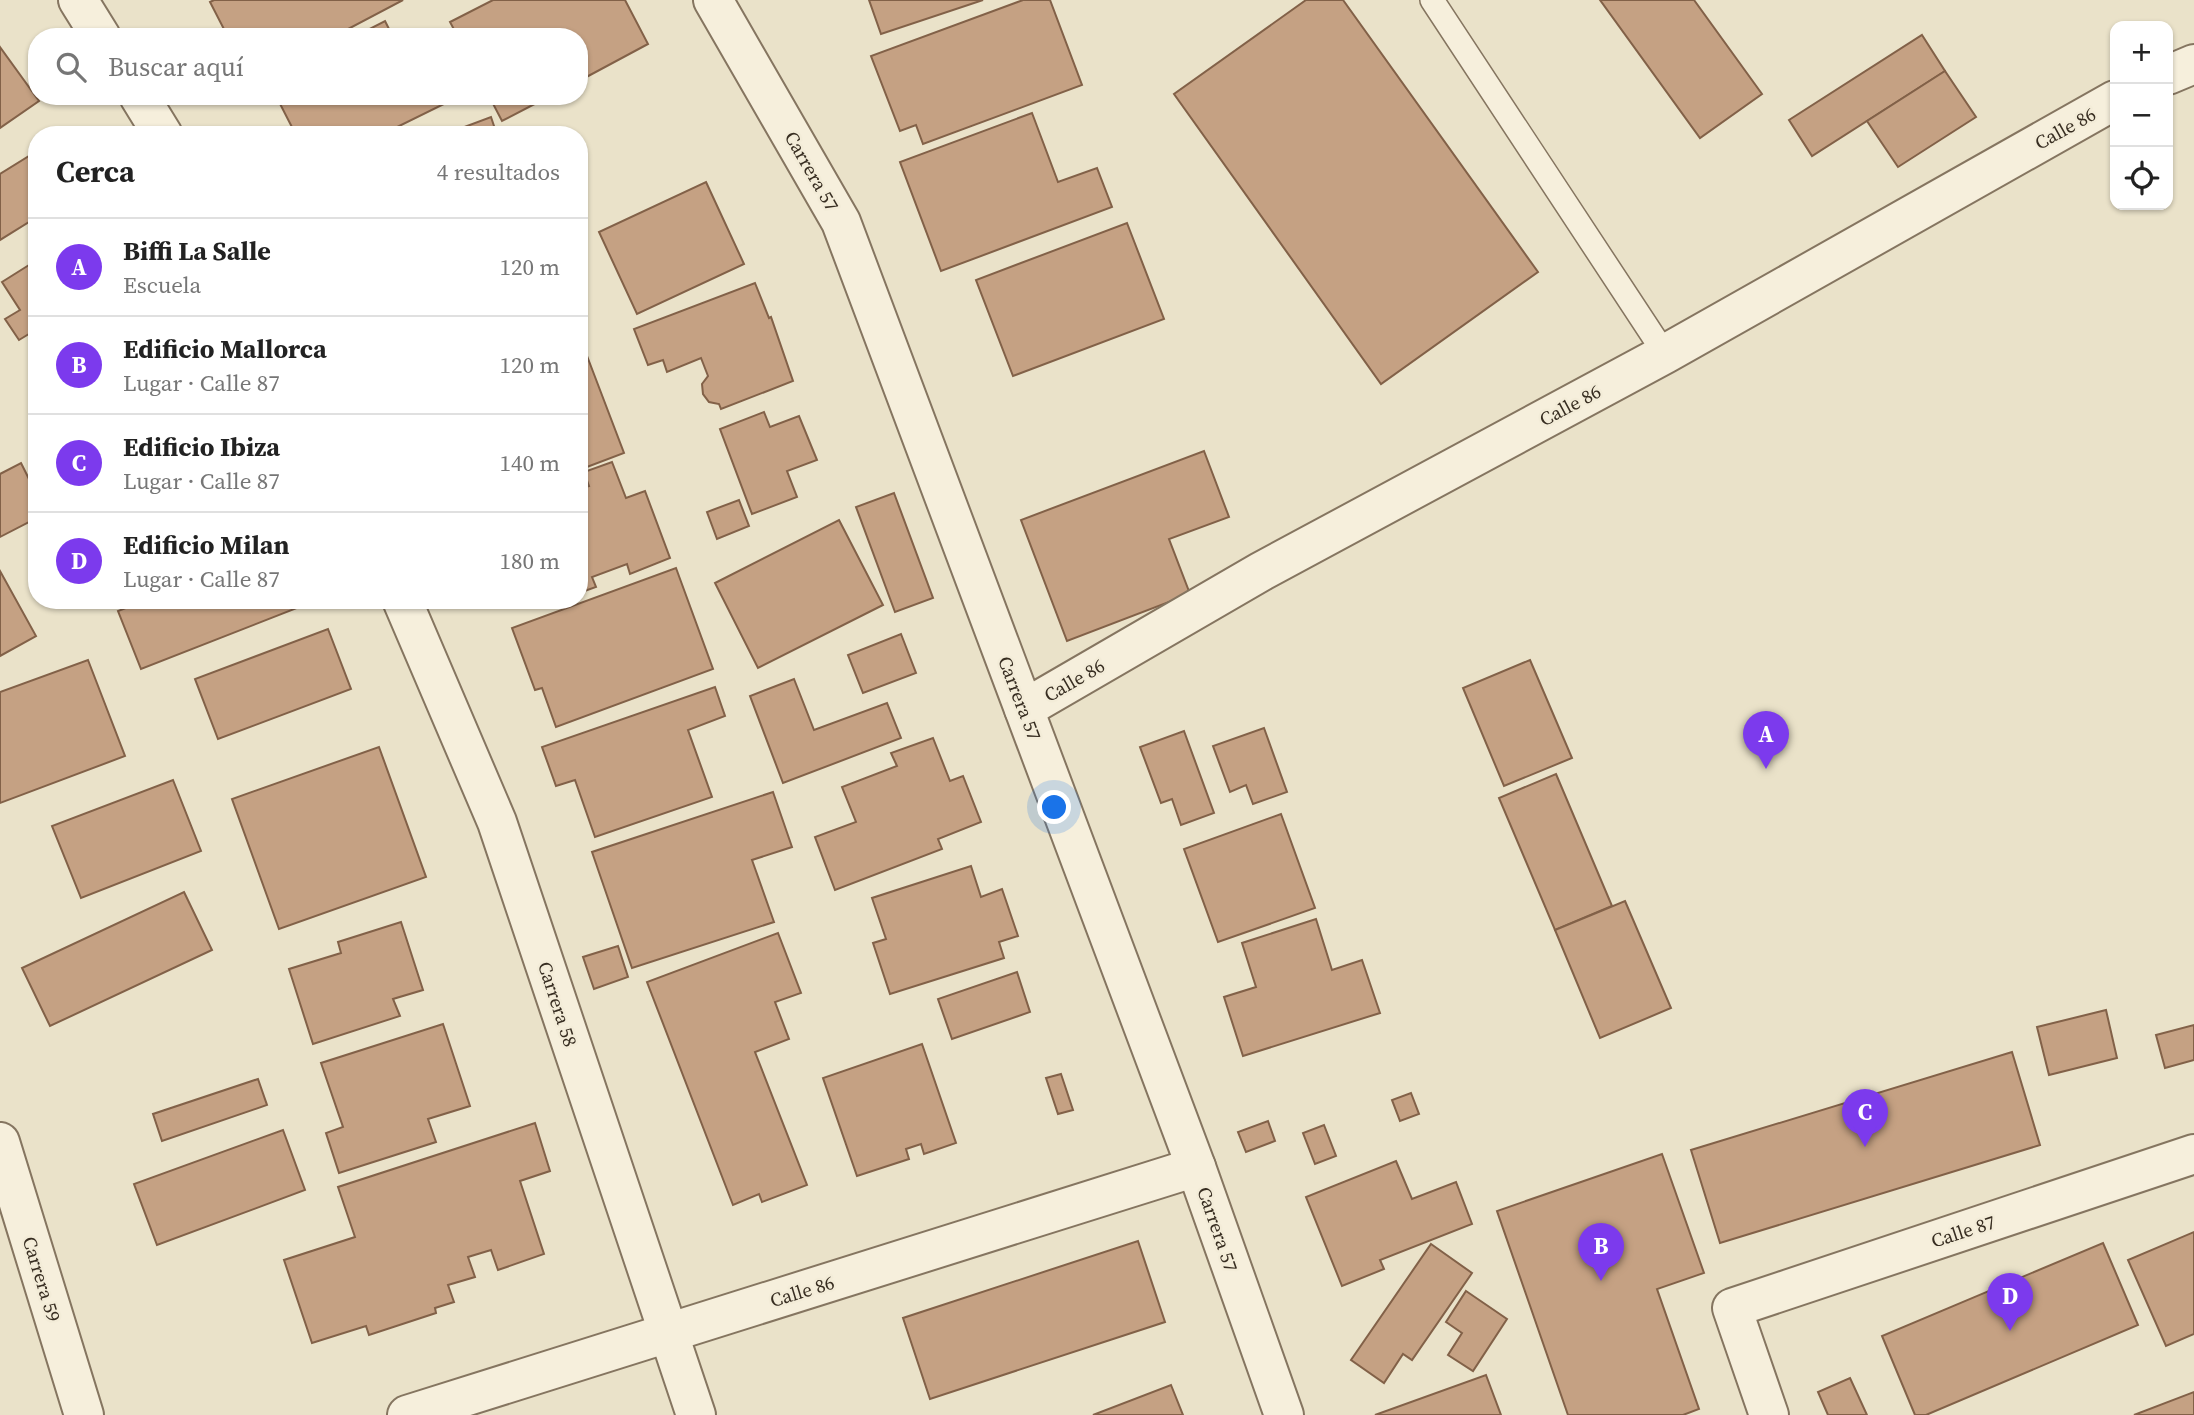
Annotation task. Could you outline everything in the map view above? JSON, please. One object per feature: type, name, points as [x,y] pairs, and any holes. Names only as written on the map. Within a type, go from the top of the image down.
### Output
[{"type":"street","points":[[78,0],[95,28]]},
{"type":"street","name":"Carrera 57","points":[[713,0],[841,222],[1196,1167],[1284,1415]]},
{"type":"street","points":[[2173,73],[2194,64]]},
{"type":"street","name":"Calle 86","points":[[1024,709],[1262,571],[1665,355],[2110,103]]},
{"type":"street","points":[[145,105],[157,126]]},
{"type":"street","name":"Carrera 58","points":[[406,609],[497,822],[696,1415]]},
{"type":"street","name":"Carrera 59","points":[[0,1142],[84,1415]]},
{"type":"street","name":"Calle 87","points":[[1769,1415],[1732,1308],[2194,1154]]},
{"type":"street","name":"Calle 86","points":[[407,1415],[1196,1167]]},
{"type":"lane","points":[[1432,0],[1665,355]]},
{"type":"building","points":[[403,0],[350,28],[223,28],[210,2]]},
{"type":"building","points":[[493,0],[625,0],[648,44],[588,76],[588,28],[453,28],[450,22]]},
{"type":"building","points":[[869,0],[983,0],[881,34]]},
{"type":"building","points":[[1023,0],[1050,0],[1082,85],[923,144],[916,125],[900,131],[871,56]]},
{"type":"building","points":[[1306,0],[1343,0],[1538,272],[1381,384],[1174,94]]},
{"type":"building","points":[[1600,0],[1694,0],[1762,94],[1700,138]]},
{"type":"building","points":[[385,21],[388,28],[371,28]]},
{"type":"building","points":[[1922,35],[1945,71],[1812,156],[1789,120]]},
{"type":"building","points":[[0,47],[28,86],[28,105],[33,105],[0,128]]},
{"type":"building","points":[[1945,71],[1976,117],[1898,167],[1867,121]]},
{"type":"building","points":[[281,105],[442,105],[399,126],[291,126]]},
{"type":"building","points":[[494,105],[533,105],[502,121]]},
{"type":"building","points":[[1032,113],[1058,182],[1097,168],[1112,207],[941,271],[900,162]]},
{"type":"building","points":[[491,117],[494,126],[467,126]]},
{"type":"building","points":[[28,157],[28,223],[0,240],[0,174]]},
{"type":"building","points":[[706,182],[744,264],[637,314],[599,232]]},
{"type":"building","points":[[1127,223],[1164,319],[1013,376],[976,280]]},
{"type":"building","points":[[28,266],[28,334],[19,340],[5,319],[20,310],[2,282]]},
{"type":"building","points":[[755,283],[769,318],[771,317],[793,381],[721,409],[719,404],[709,402],[703,394],[702,384],[708,376],[701,358],[667,372],[663,360],[648,365],[634,329]]},
{"type":"building","points":[[588,358],[624,453],[588,467]]},
{"type":"building","points":[[764,412],[770,427],[799,416],[817,460],[787,471],[797,497],[752,514],[720,429]]},
{"type":"building","points":[[1204,451],[1229,517],[1169,539],[1190,594],[1067,641],[1021,520]]},
{"type":"building","points":[[612,462],[626,498],[645,491],[670,558],[630,574],[627,564],[592,577],[596,587],[588,590],[588,471]]},
{"type":"building","points":[[21,463],[28,477],[28,523],[0,537],[0,474]]},
{"type":"building","points":[[894,493],[933,598],[895,612],[856,507]]},
{"type":"building","points":[[739,500],[749,526],[717,539],[707,512]]},
{"type":"building","points":[[839,520],[883,605],[758,668],[715,583]]},
{"type":"building","points":[[676,568],[713,669],[556,727],[542,688],[535,690],[512,628],[564,609],[588,609],[588,600]]},
{"type":"building","points":[[0,571],[36,636],[0,656]]},
{"type":"building","points":[[123,609],[294,609],[141,669],[118,611]]},
{"type":"building","points":[[328,629],[351,689],[218,739],[195,679]]},
{"type":"building","points":[[901,634],[916,673],[863,693],[848,655]]},
{"type":"building","points":[[88,660],[125,756],[0,803],[0,692]]},
{"type":"building","points":[[1530,660],[1572,758],[1504,786],[1463,688]]},
{"type":"building","points":[[794,679],[814,730],[887,703],[901,738],[783,783],[750,696]]},
{"type":"building","points":[[715,687],[725,716],[688,730],[712,797],[595,837],[575,780],[556,786],[542,747]]},
{"type":"building","points":[[1264,728],[1287,792],[1253,804],[1246,785],[1230,792],[1213,746]]},
{"type":"building","points":[[1184,731],[1214,813],[1181,825],[1172,799],[1161,803],[1140,747]]},
{"type":"building","points":[[933,738],[950,781],[963,776],[981,822],[938,839],[942,849],[835,890],[815,837],[856,822],[842,787],[897,766],[891,753]]},
{"type":"building","points":[[379,747],[426,877],[279,929],[232,799]]},
{"type":"building","points":[[1556,774],[1612,906],[1555,930],[1499,798]]},
{"type":"building","points":[[173,780],[201,851],[81,898],[52,826]]},
{"type":"building","points":[[773,792],[792,847],[752,860],[774,922],[632,968],[592,852]]},
{"type":"building","points":[[1281,814],[1315,908],[1218,942],[1184,849]]},
{"type":"building","points":[[971,866],[981,897],[1002,889],[1018,936],[999,942],[1004,958],[890,994],[873,943],[886,939],[872,898]]},
{"type":"building","points":[[184,892],[212,950],[50,1026],[22,968]]},
{"type":"building","points":[[1625,901],[1671,1008],[1600,1038],[1555,930]]},
{"type":"building","points":[[1316,919],[1332,970],[1362,960],[1380,1013],[1243,1056],[1224,997],[1256,987],[1242,943]]},
{"type":"building","points":[[401,922],[423,990],[393,999],[400,1016],[313,1044],[289,969],[341,953],[338,942]]},
{"type":"building","points":[[778,933],[801,993],[775,1002],[789,1039],[755,1052],[807,1185],[762,1202],[759,1194],[733,1205],[647,982]]},
{"type":"building","points":[[618,946],[628,977],[594,989],[583,957]]},
{"type":"building","points":[[1017,972],[1030,1012],[952,1039],[938,999]]},
{"type":"building","points":[[2106,1010],[2117,1058],[2049,1075],[2037,1027]]},
{"type":"building","points":[[443,1024],[470,1106],[428,1119],[436,1142],[339,1173],[326,1133],[343,1127],[321,1063]]},
{"type":"building","points":[[2194,1025],[2194,1060],[2165,1068],[2156,1035]]},
{"type":"building","points":[[922,1044],[956,1143],[924,1154],[921,1144],[906,1149],[909,1159],[857,1176],[823,1078]]},
{"type":"building","points":[[2012,1052],[2040,1145],[1720,1243],[1691,1150]]},
{"type":"building","points":[[1061,1074],[1073,1110],[1058,1114],[1046,1078]]},
{"type":"building","points":[[258,1079],[267,1105],[162,1141],[153,1114]]},
{"type":"building","points":[[1411,1093],[1419,1114],[1400,1121],[1392,1100]]},
{"type":"building","points":[[1268,1121],[1275,1141],[1246,1152],[1238,1132]]},
{"type":"building","points":[[535,1123],[550,1171],[520,1181],[544,1254],[498,1270],[491,1250],[468,1257],[475,1277],[448,1285],[454,1302],[435,1308],[436,1313],[369,1335],[366,1326],[312,1343],[284,1260],[355,1237],[338,1187]]},
{"type":"building","points":[[1324,1125],[1336,1156],[1315,1164],[1303,1133]]},
{"type":"building","points":[[283,1130],[305,1190],[157,1245],[134,1184]]},
{"type":"building","points":[[1662,1154],[1704,1273],[1657,1289],[1699,1409],[1683,1415],[1568,1415],[1497,1211]]},
{"type":"building","points":[[1396,1161],[1412,1199],[1456,1182],[1472,1224],[1380,1260],[1384,1269],[1342,1286],[1306,1197]]},
{"type":"building","points":[[2194,1232],[2194,1334],[2166,1346],[2128,1260]]},
{"type":"building","points":[[1138,1241],[1165,1322],[930,1399],[903,1318]]},
{"type":"building","points":[[2103,1243],[2138,1325],[1926,1415],[1915,1415],[1882,1336]]},
{"type":"building","points":[[1431,1244],[1472,1273],[1412,1360],[1403,1354],[1384,1383],[1351,1360]]},
{"type":"building","points":[[1466,1291],[1507,1319],[1473,1371],[1448,1355],[1462,1333],[1446,1322]]},
{"type":"building","points":[[1486,1375],[1501,1415],[1375,1415]]},
{"type":"building","points":[[1850,1378],[1867,1415],[1828,1415],[1818,1392]]},
{"type":"building","points":[[1171,1385],[1183,1415],[1093,1415]]},
{"type":"building","points":[[2194,1392],[2194,1415],[2134,1415]]},
{"type":"place","name":"Biffi La Salle","points":[[1766,769]]},
{"type":"place","name":"Edificio Ibiza","points":[[1865,1147]]},
{"type":"place","name":"Edificio Mallorca","points":[[1601,1281]]},
{"type":"place","name":"Edificio Milan","points":[[2010,1331]]}]
